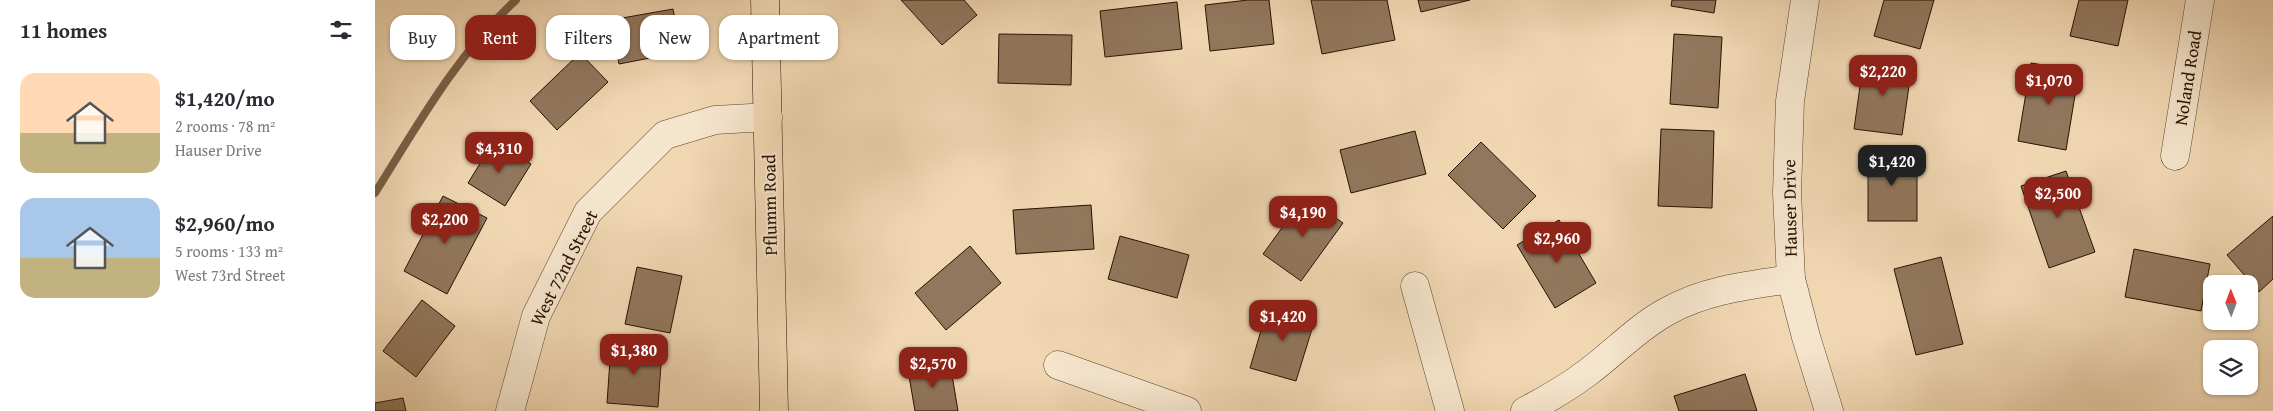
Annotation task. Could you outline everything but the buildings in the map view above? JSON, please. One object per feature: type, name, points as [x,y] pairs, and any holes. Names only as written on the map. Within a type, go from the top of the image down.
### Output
[{"type":"main road","name":"Pflumm Road","points":[[765,0],[774,411]]},
{"type":"street","name":"Hauser Drive","points":[[1805,0],[1790,101],[1787,194],[1791,279],[1806,337],[1829,411]]},
{"type":"street","name":"Noland Road","points":[[2175,156],[2200,0]]},
{"type":"street","name":"West 72nd Street","points":[[510,411],[536,316],[588,212],[665,135],[715,120],[768,118]]},
{"type":"street","points":[[1525,411],[1553,396],[1587,373],[1644,326],[1667,311],[1736,286],[1791,279]]},
{"type":"street","points":[[1415,286],[1450,411]]},
{"type":"street","points":[[1058,365],[1187,411]]},
{"type":"waterway","points":[[375,193],[457,67],[495,21],[516,0]]}]
